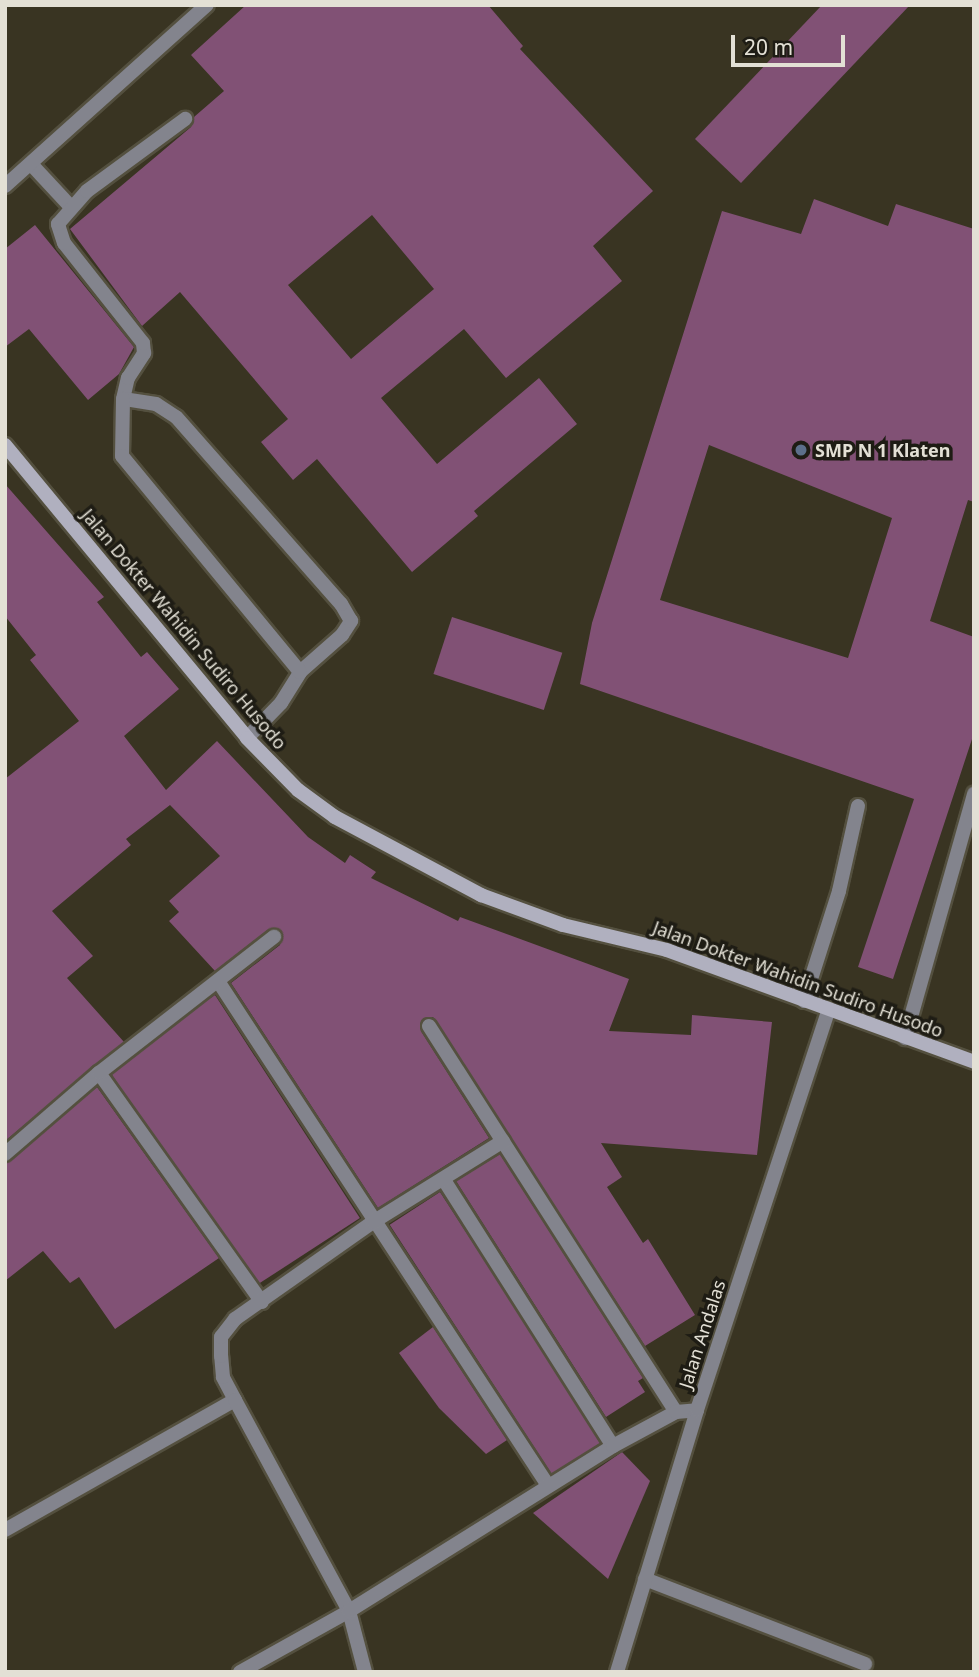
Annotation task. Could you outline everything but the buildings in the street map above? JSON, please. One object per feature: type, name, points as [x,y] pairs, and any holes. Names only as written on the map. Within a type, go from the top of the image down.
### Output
[{"type":"main road","name":"Jalan Dokter Wahidin Sudiro Husodo","points":[[5,445],[247,738],[298,790],[335,817],[481,895],[563,925],[667,950],[828,1011],[974,1062]]},
{"type":"street","points":[[5,186],[206,5]]},
{"type":"street","points":[[186,119],[70,206],[61,215],[58,234],[143,344],[144,353],[128,378],[123,399],[122,456],[300,672]]},
{"type":"street","points":[[31,164],[70,206]]},
{"type":"street","points":[[123,399],[156,404],[176,417],[341,604],[351,621],[342,635],[300,672],[281,703],[247,738]]},
{"type":"street","points":[[905,1038],[974,794]]},
{"type":"street","points":[[804,1001],[839,891],[858,806]]},
{"type":"street","points":[[5,1154],[99,1073],[274,937]]},
{"type":"street","points":[[218,981],[373,1222],[547,1484]]},
{"type":"street","name":"Jalan Andalas","points":[[617,1672],[697,1410],[828,1011]]},
{"type":"street","points":[[429,1026],[677,1412]]},
{"type":"street","points":[[99,1073],[262,1302]]},
{"type":"street","points":[[365,1672],[349,1611],[223,1377],[221,1337],[234,1319],[373,1222],[503,1141]]},
{"type":"street","points":[[444,1180],[613,1446]]},
{"type":"street","points":[[5,1530],[235,1400]]},
{"type":"street","points":[[240,1672],[349,1611],[547,1484],[613,1446],[677,1412],[697,1410]]},
{"type":"street","points":[[645,1579],[865,1664]]},
{"type":"place","name":"SMP N 1 Klaten","points":[[801,450]]}]
